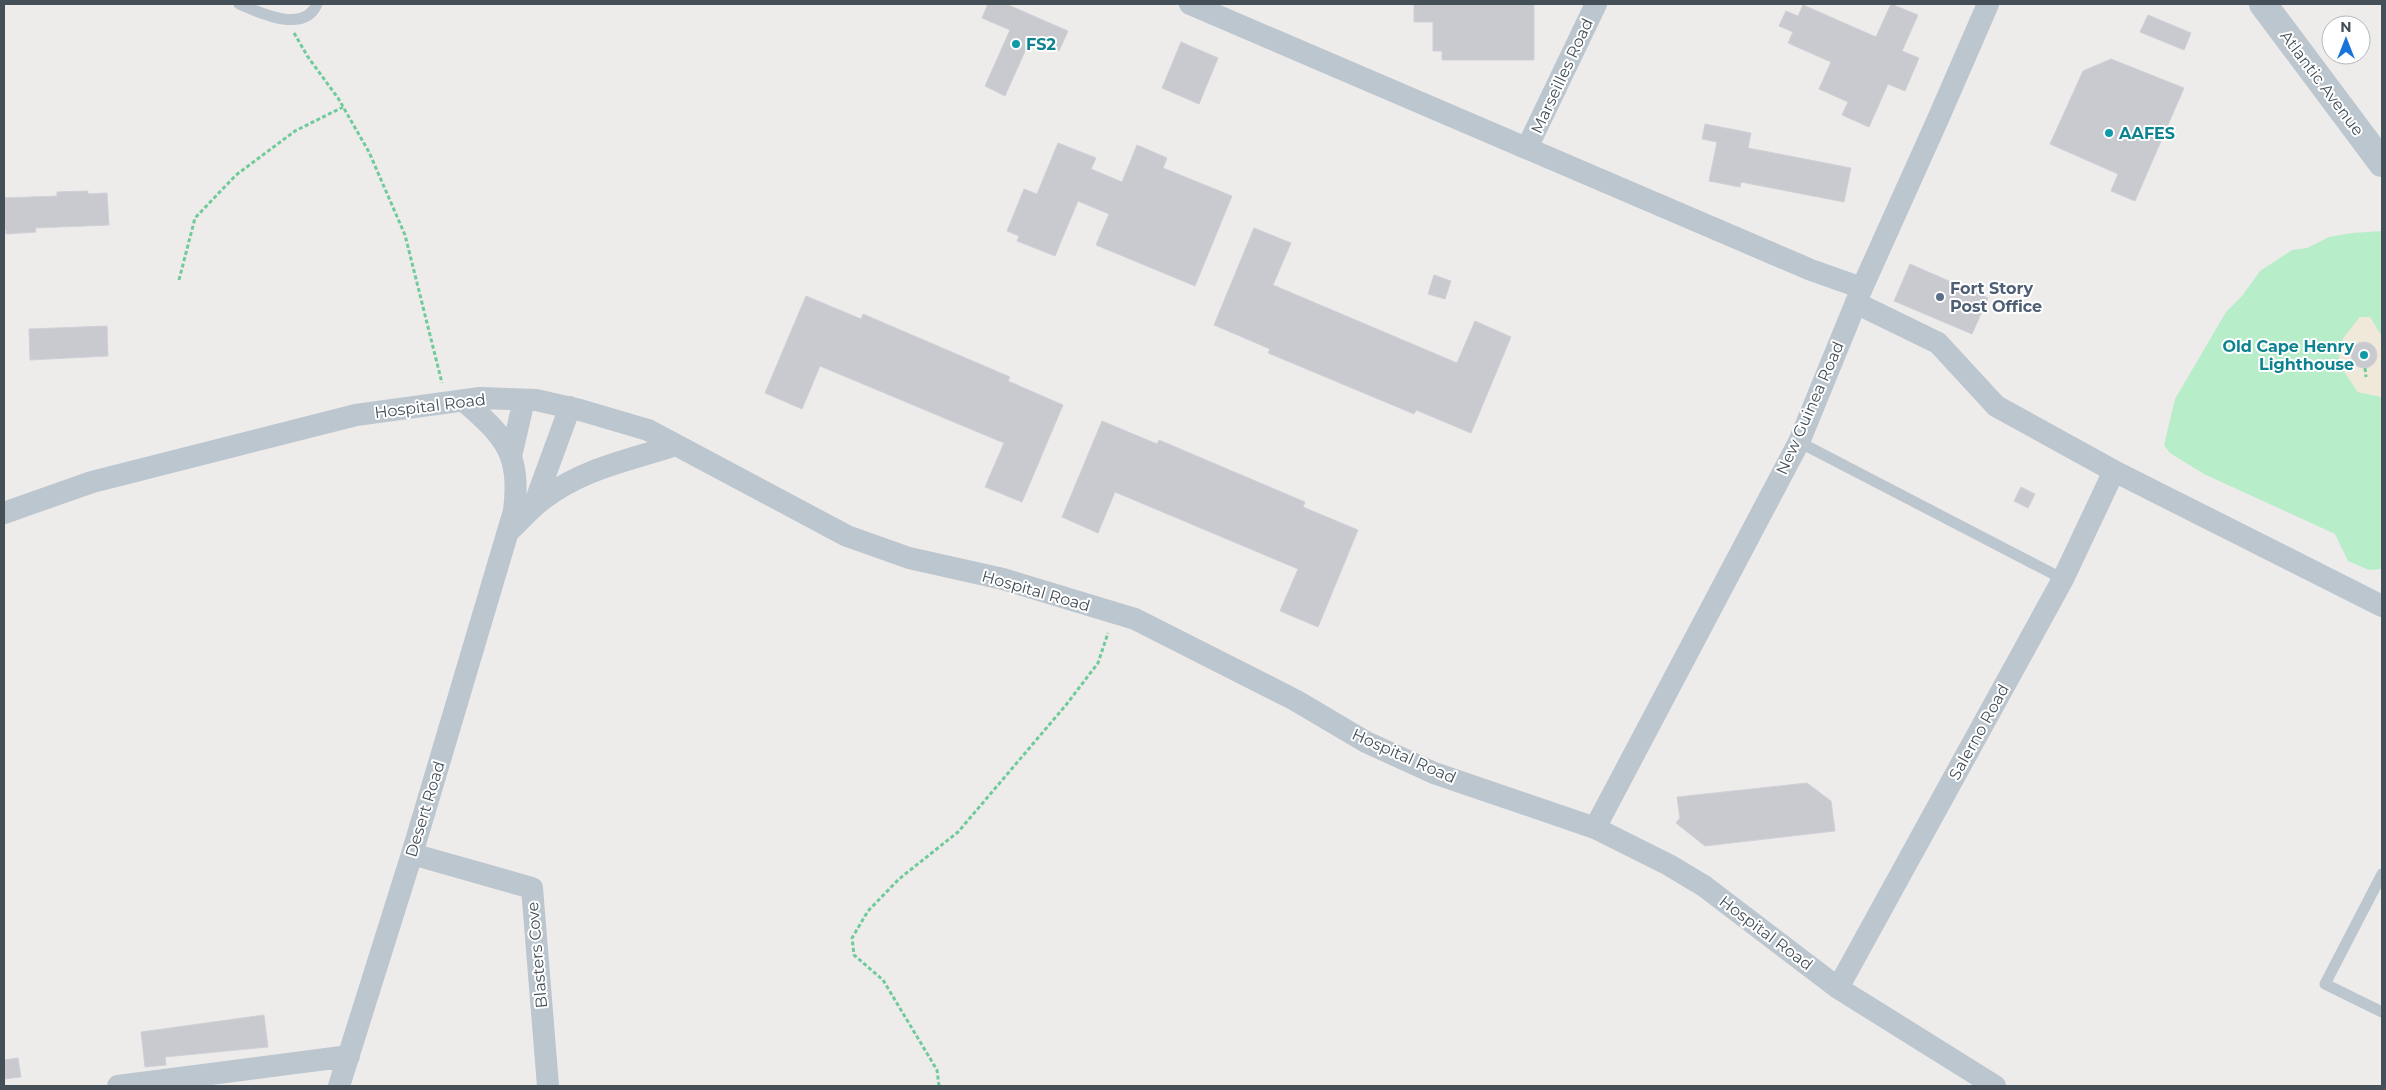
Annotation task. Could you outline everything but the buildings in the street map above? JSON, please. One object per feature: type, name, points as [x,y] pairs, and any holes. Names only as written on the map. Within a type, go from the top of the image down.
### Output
[{"type":"street","points":[[1190,4],[1217,9],[1528,148],[1811,270],[1859,295],[1938,343],[1996,406],[2114,472],[2382,606]]},
{"type":"street","name":"Marseilles Road","points":[[1528,148],[1596,4]]},
{"type":"street","name":"New Guinea Road","points":[[1596,828],[1799,442],[1859,295],[1988,4]]},
{"type":"street","name":"Atlantic Avenue","points":[[2262,4],[2382,163]]},
{"type":"street","points":[[2359,133],[2382,146]]},
{"type":"street","name":"Hospital Road","points":[[4,513],[92,482],[356,415],[480,398],[536,400],[648,430],[847,536],[909,558],[1003,580],[1135,619],[1295,700],[1366,742],[1434,773],[1596,828],[1669,865],[1704,886],[1838,988],[1995,1086]]},
{"type":"street","name":"Desert Road","points":[[511,456],[524,400]]},
{"type":"street","name":"Desert Road","points":[[339,1086],[412,854],[509,531],[517,484],[511,456],[495,428],[455,402]]},
{"type":"street","name":"Desert Road","points":[[532,509],[570,408]]},
{"type":"street","name":"Desert Road","points":[[509,531],[542,499],[572,480],[613,463],[676,444]]},
{"type":"street","name":"Salerno Road","points":[[1838,988],[2063,580],[2114,472]]},
{"type":"street","name":"Blasters Cove","points":[[412,854],[532,888],[548,1086]]},
{"type":"street","points":[[118,1086],[349,1056]]},
{"type":"lane","points":[[239,4],[266,16],[287,20],[310,14],[317,4]]},
{"type":"lane","points":[[1799,442],[2063,580]]},
{"type":"lane","points":[[2382,874],[2325,984],[2382,1012]]},
{"type":"path","points":[[287,20],[308,57],[343,107],[369,152],[406,236],[455,402]]},
{"type":"path","points":[[179,280],[195,218],[236,175],[295,131],[343,107]]},
{"type":"path","points":[[2365,368],[2366,377]]},
{"type":"path","points":[[940,1086],[937,1070],[883,980],[854,955],[852,938],[868,911],[899,879],[958,832],[1066,706],[1098,663],[1114,613]]},
{"type":"green space","points":[[2382,231],[2382,337],[2370,317],[2360,317],[2353,327],[2341,367],[2358,392],[2382,397],[2382,569],[2369,570],[2348,561],[2335,534],[2204,474],[2170,453],[2164,445],[2175,399],[2226,312],[2242,296],[2260,271],[2292,250],[2307,248],[2329,237]]},
{"type":"sand","points":[[2360,317],[2370,317],[2382,337],[2382,397],[2358,392],[2341,367],[2338,351],[2344,337]],"holes":[[[2367,342],[2376,348],[2377,359],[2370,367],[2360,368],[2352,362],[2350,351],[2357,343]]]},
{"type":"place","name":"FS2","points":[[1016,44]]},
{"type":"place","name":"AAFES","points":[[2109,133]]},
{"type":"place","name":"Fort Story Post Office","points":[[1940,297]]},
{"type":"place","name":"Old Cape Henry Lighthouse","points":[[2364,355]]}]
